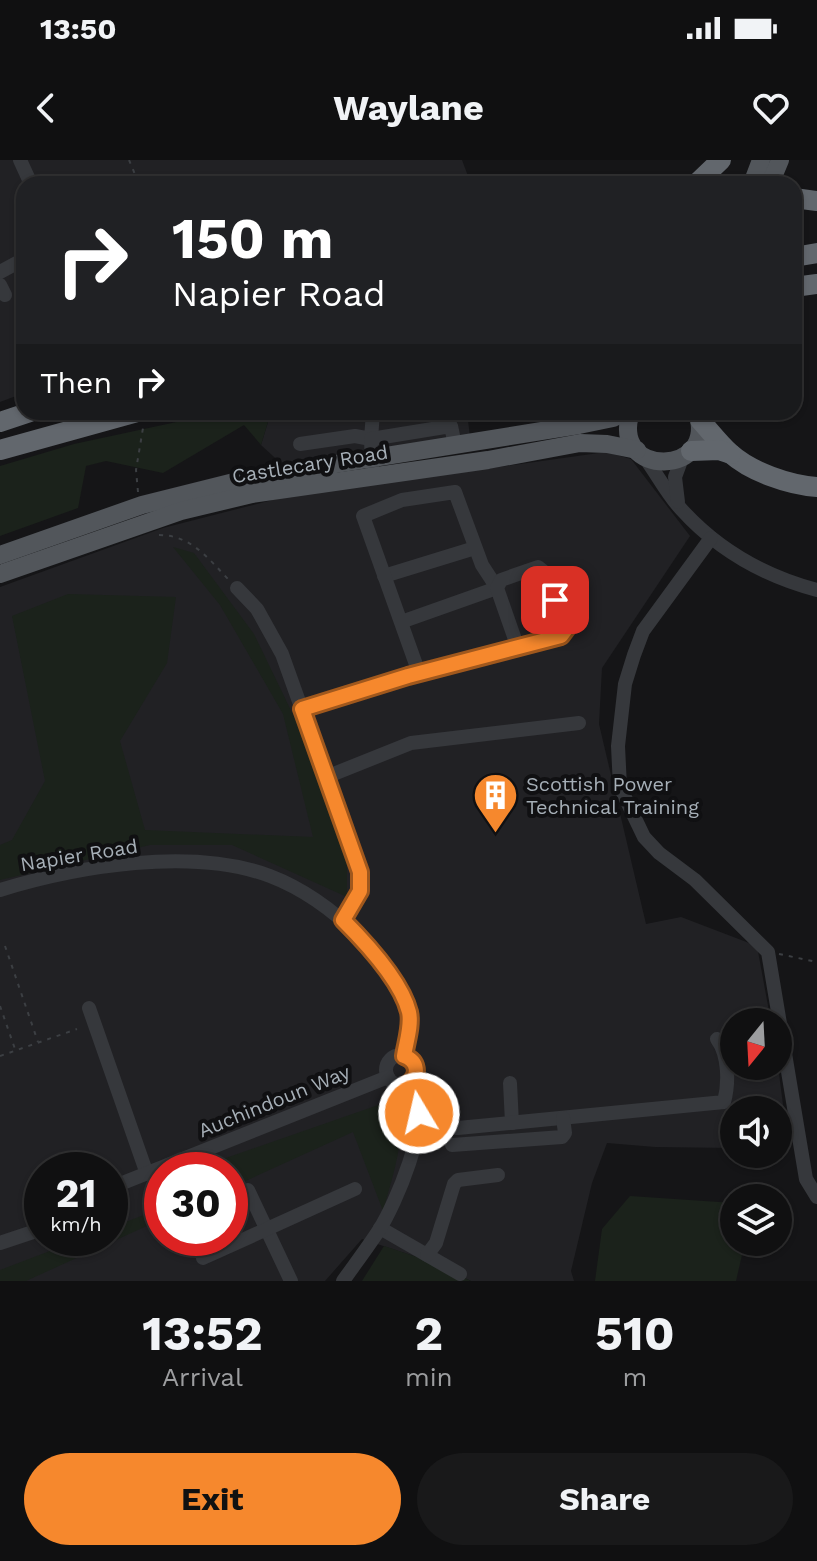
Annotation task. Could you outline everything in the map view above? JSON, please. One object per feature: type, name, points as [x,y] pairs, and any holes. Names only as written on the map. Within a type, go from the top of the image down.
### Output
[{"type":"highway","points":[[704,176],[721,160]]},
{"type":"highway","points":[[0,450],[135,420]]},
{"type":"highway","points":[[701,420],[731,454]]},
{"type":"highway","points":[[686,454],[719,450],[765,474],[817,487]]},
{"type":"main road","name":"Castlecary Road","points":[[0,574],[111,534],[209,504],[455,445],[601,420]]},
{"type":"main road","points":[[628,420],[630,439],[641,454]]},
{"type":"main road","points":[[686,454],[700,431],[699,420]]},
{"type":"main road","name":"Castlecary Road","points":[[0,555],[142,505],[254,477],[488,460],[580,443],[607,444],[665,463],[686,454]]},
{"type":"street","points":[[372,420],[372,467]]},
{"type":"street","points":[[300,444],[355,436],[371,439],[445,420]]},
{"type":"street","points":[[449,420],[455,445]]},
{"type":"street","points":[[641,454],[678,507],[711,538],[750,565],[779,579],[817,590]]},
{"type":"street","points":[[678,507],[675,477],[686,454]]},
{"type":"street","points":[[419,673],[363,516],[402,500],[455,492],[482,565],[497,588],[518,648]]},
{"type":"street","points":[[711,538],[643,631],[634,655],[625,684],[618,746],[620,787],[644,837],[659,853],[695,880],[768,952],[806,1179],[817,1197]]},
{"type":"street","points":[[384,576],[475,548]]},
{"type":"street","points":[[302,709],[419,673],[561,636],[567,628],[543,571],[538,567],[501,580],[497,588],[401,622]]},
{"type":"street","points":[[237,588],[257,609],[282,654],[360,872],[360,891],[343,920]]},
{"type":"street","points":[[326,777],[411,743],[579,723]]},
{"type":"street","name":"Napier Road","points":[[0,890],[43,877],[129,863],[220,863],[269,876],[309,895],[343,920],[368,945],[388,972],[409,1011],[404,1056],[412,1060],[416,1068],[408,1084],[416,1093],[417,1127],[401,1186],[380,1228],[343,1281]]},
{"type":"street","points":[[89,1008],[144,1165]]},
{"type":"street","points":[[417,1127],[458,1128],[563,1118],[593,1123],[724,1102],[728,1088],[725,1060],[723,1047],[717,1039]]},
{"type":"street","points":[[404,1056],[391,1059],[387,1068],[388,1077],[399,1085],[408,1084]]},
{"type":"street","name":"Auchindoun Way","points":[[202,1152],[388,1077]]},
{"type":"street","points":[[510,1083],[512,1123]]},
{"type":"street","points":[[452,1145],[562,1137],[565,1133],[563,1118]]},
{"type":"street","points":[[427,1255],[436,1243],[454,1184],[458,1180],[498,1175]]},
{"type":"street","points":[[203,1258],[355,1189]]},
{"type":"street","points":[[248,1190],[291,1281]]},
{"type":"street","points":[[380,1228],[460,1274]]},
{"type":"street","points":[[0,1243],[24,1235]]},
{"type":"path","points":[[140,420],[136,470],[142,505]]},
{"type":"path","points":[[153,535],[182,537],[204,553],[237,588]]},
{"type":"path","points":[[5,946],[38,1042]]},
{"type":"path","points":[[768,952],[817,962]]},
{"type":"path","points":[[0,1006],[16,1050]]},
{"type":"path","points":[[0,1056],[77,1029]]},
{"type":"shaded area","points":[[0,160],[462,160],[468,176],[16,176],[16,396],[0,402]]},
{"type":"shaded area","points":[[186,420],[269,420],[261,445],[244,425],[163,473],[106,461],[86,466],[78,508],[0,536],[0,466],[74,444]]},
{"type":"shaded area","points":[[269,420],[468,420],[470,437],[285,467],[261,445]]},
{"type":"shaded area","points":[[606,452],[631,459],[690,536],[602,668],[599,724],[646,924],[681,917],[757,946],[768,1008],[720,1008],[720,1080],[780,1080],[782,1096],[720,1096],[720,1148],[607,1143],[592,1183],[571,1271],[574,1281],[471,1281],[429,1261],[362,1239],[325,1281],[0,1281],[0,587],[163,528],[284,497]]},
{"type":"shaded area","points":[[173,547],[194,553],[254,634],[298,725],[347,863],[347,897],[232,845],[150,845],[0,880],[0,845],[12,840],[45,781],[12,616],[68,594],[176,597],[167,663],[120,741],[145,830],[313,837],[283,714],[220,605]]},
{"type":"shaded area","points":[[399,1101],[401,1129],[383,1211],[353,1132],[248,1180],[248,1152],[243,1152],[384,1103]]},
{"type":"shaded area","points":[[630,1196],[720,1202],[720,1256],[742,1256],[736,1281],[595,1281],[602,1229]]},
{"type":"shaded area","points":[[144,1215],[144,1227],[128,1234],[128,1221]]},
{"type":"shaded area","points":[[384,1246],[429,1261],[471,1281],[362,1281]]},
{"type":"shaded area","points":[[37,1256],[81,1256],[26,1281],[0,1281],[0,1270]]},
{"type":"place","name":"Scottish Power Technical Training","points":[[495,835]]},
{"type":"route","points":[[419,1113],[416,1093],[408,1084],[416,1073],[415,1064],[404,1056],[409,1011],[388,972],[368,945],[343,920],[360,891],[360,872],[302,709],[408,676],[561,636],[567,628],[555,600]]}]
